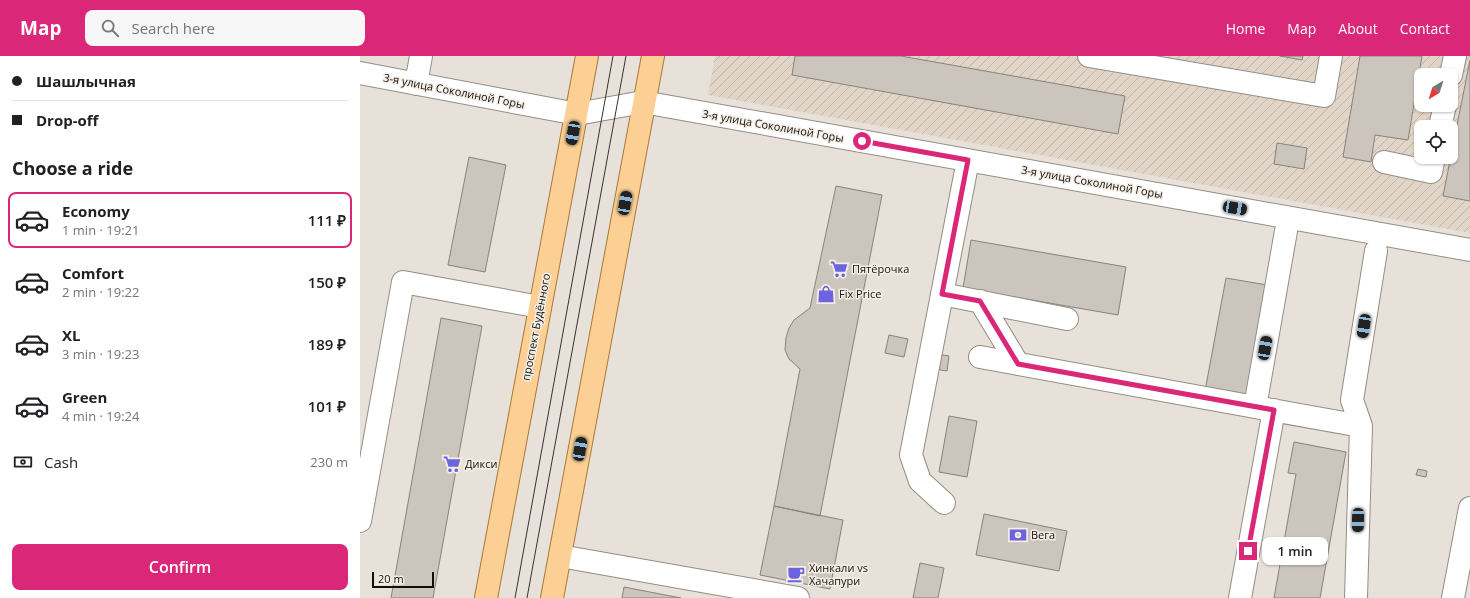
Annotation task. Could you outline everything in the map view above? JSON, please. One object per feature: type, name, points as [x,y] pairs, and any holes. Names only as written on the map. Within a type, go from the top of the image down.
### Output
[{"type":"main road","name":"проспект Будённого","points":[[486,598],[587,56]]},
{"type":"main road","points":[[552,598],[643,102],[653,56]]},
{"type":"street","points":[[416,84],[421,56]]},
{"type":"street","points":[[1089,56],[1324,96],[1331,56]]},
{"type":"street","points":[[1452,68],[1455,56]]},
{"type":"street","name":"3-я улица Соколиной Горы","points":[[369,68],[416,84],[577,114],[643,102],[1470,250]]},
{"type":"street","points":[[944,503],[920,481],[911,455],[968,160]]},
{"type":"street","points":[[1384,162],[1431,172],[1433,164]]},
{"type":"street","points":[[1240,598],[1286,231]]},
{"type":"street","points":[[1356,598],[1361,426],[1352,400],[1376,251]]},
{"type":"street","points":[[360,521],[403,282],[540,307]]},
{"type":"street","points":[[942,294],[1067,319]]},
{"type":"street","points":[[980,301],[1018,364]]},
{"type":"street","points":[[980,357],[1361,426]]},
{"type":"street","points":[[1453,598],[1470,508]]},
{"type":"street","points":[[560,556],[798,598]]},
{"type":"shaded area","points":[[715,56],[1470,56],[1470,233],[708,95]]},
{"type":"building","points":[[795,56],[901,56],[1125,96],[1118,134],[792,75]]},
{"type":"building","points":[[1280,56],[1303,56],[1302,60]]},
{"type":"building","points":[[1360,56],[1422,56],[1420,68],[1414,68],[1414,104],[1408,140],[1375,135],[1371,162],[1343,157]]},
{"type":"building","points":[[1470,60],[1470,201],[1443,196],[1449,164],[1458,164],[1458,120]]},
{"type":"building","points":[[1277,143],[1307,148],[1304,169],[1274,164]]},
{"type":"building","points":[[469,157],[506,165],[485,272],[448,265]]},
{"type":"building","points":[[836,186],[882,195],[820,516],[774,506],[800,369],[789,359],[785,350],[786,338],[789,328],[794,320],[810,308]]},
{"type":"building","points":[[971,240],[1126,267],[1118,315],[963,288]]},
{"type":"building","points":[[1226,278],[1273,286],[1252,400],[1205,391]]},
{"type":"building","points":[[441,318],[482,326],[433,598],[391,598]]},
{"type":"building","points":[[889,335],[908,339],[904,357],[885,353]]},
{"type":"building","points":[[937,354],[949,356],[947,371],[935,369]]},
{"type":"building","points":[[949,416],[977,421],[967,477],[939,472]]},
{"type":"building","points":[[1294,442],[1346,452],[1320,598],[1274,598],[1296,474],[1288,473]]},
{"type":"building","points":[[1418,469],[1427,471],[1426,477],[1416,475]]},
{"type":"building","points":[[774,506],[843,520],[830,589],[760,575]]},
{"type":"building","points":[[984,514],[1067,531],[1059,571],[976,555]]},
{"type":"building","points":[[920,563],[944,568],[938,598],[913,598]]},
{"type":"building","points":[[624,587],[681,598],[622,598]]},
{"type":"tram line","points":[[515,598],[613,56]]},
{"type":"tram line","points":[[527,598],[626,56]]},
{"type":"place","name":"Пятёрочка","points":[[839,269]]},
{"type":"place","name":"Fix Price","points":[[826,294]]},
{"type":"place","name":"Дикси","points":[[452,464]]},
{"type":"place","name":"Вега","points":[[1018,535]]},
{"type":"place","name":"Хинкали vs Хачапури","points":[[796,574]]},
{"type":"route","points":[[862,141],[968,160],[942,294],[980,301],[1018,364],[1274,410],[1248,551]]}]
